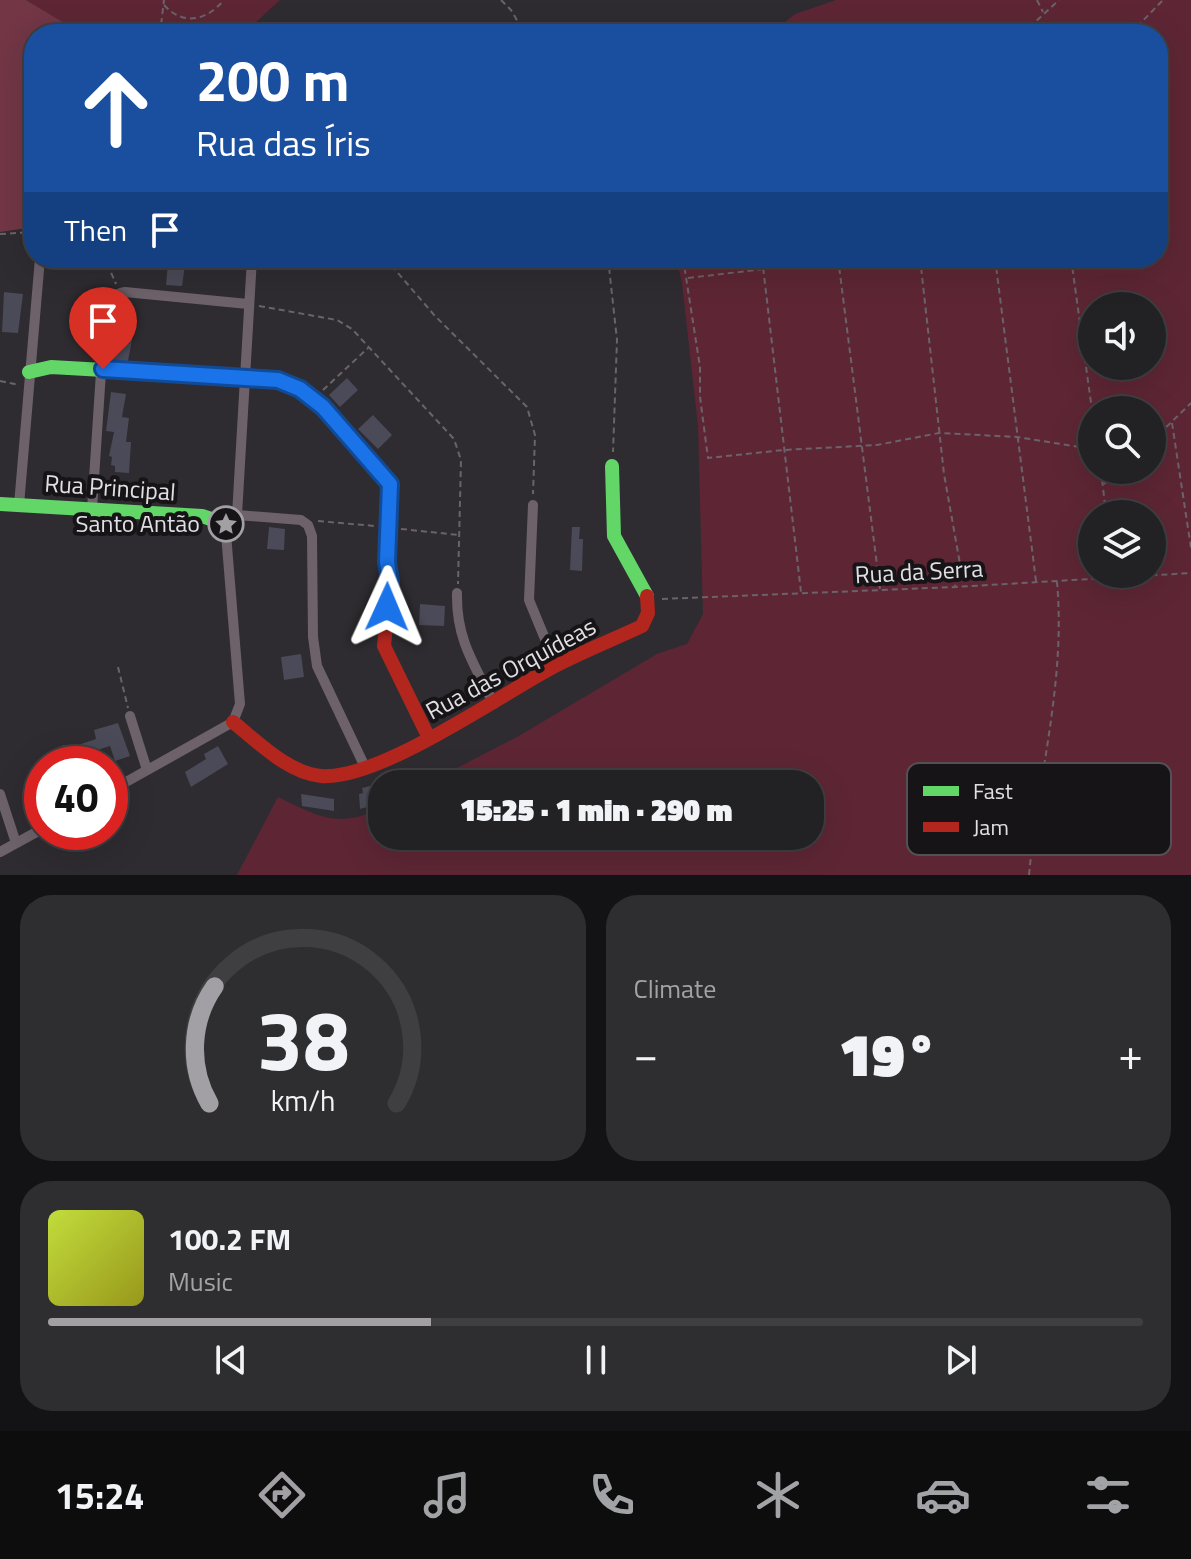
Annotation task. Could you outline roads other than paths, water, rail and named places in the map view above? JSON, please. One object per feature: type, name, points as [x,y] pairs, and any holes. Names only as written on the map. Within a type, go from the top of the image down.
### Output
[{"type":"street","points":[[19,505],[39,268]]},
{"type":"street","points":[[235,518],[251,268]]},
{"type":"street","points":[[92,509],[105,311],[117,294],[248,304]]},
{"type":"street","points":[[28,379],[51,367],[278,380],[314,399],[387,477],[390,484],[387,562],[390,581],[384,646],[429,738]]},
{"type":"street","name":"Rua das Orquídeas","points":[[233,722],[300,770],[324,777],[365,767],[429,738],[494,704],[552,668],[642,626],[649,615],[650,604],[644,587],[614,537],[612,466]]},
{"type":"street","name":"Rua Principal","points":[[0,504],[202,516],[221,528]]},
{"type":"street","points":[[533,505],[529,600],[548,646],[552,668]]},
{"type":"street","points":[[128,781],[233,722],[240,704],[221,528],[225,515],[301,520],[308,525],[312,536],[313,637],[317,666],[365,767]]},
{"type":"street","points":[[457,593],[456,619],[461,637],[494,704]]},
{"type":"street","points":[[130,716],[147,770]]},
{"type":"street","points":[[0,794],[16,843]]},
{"type":"street","points":[[0,852],[24,839]]},
{"type":"place","name":"Santo Antão","points":[[226,524]]}]
